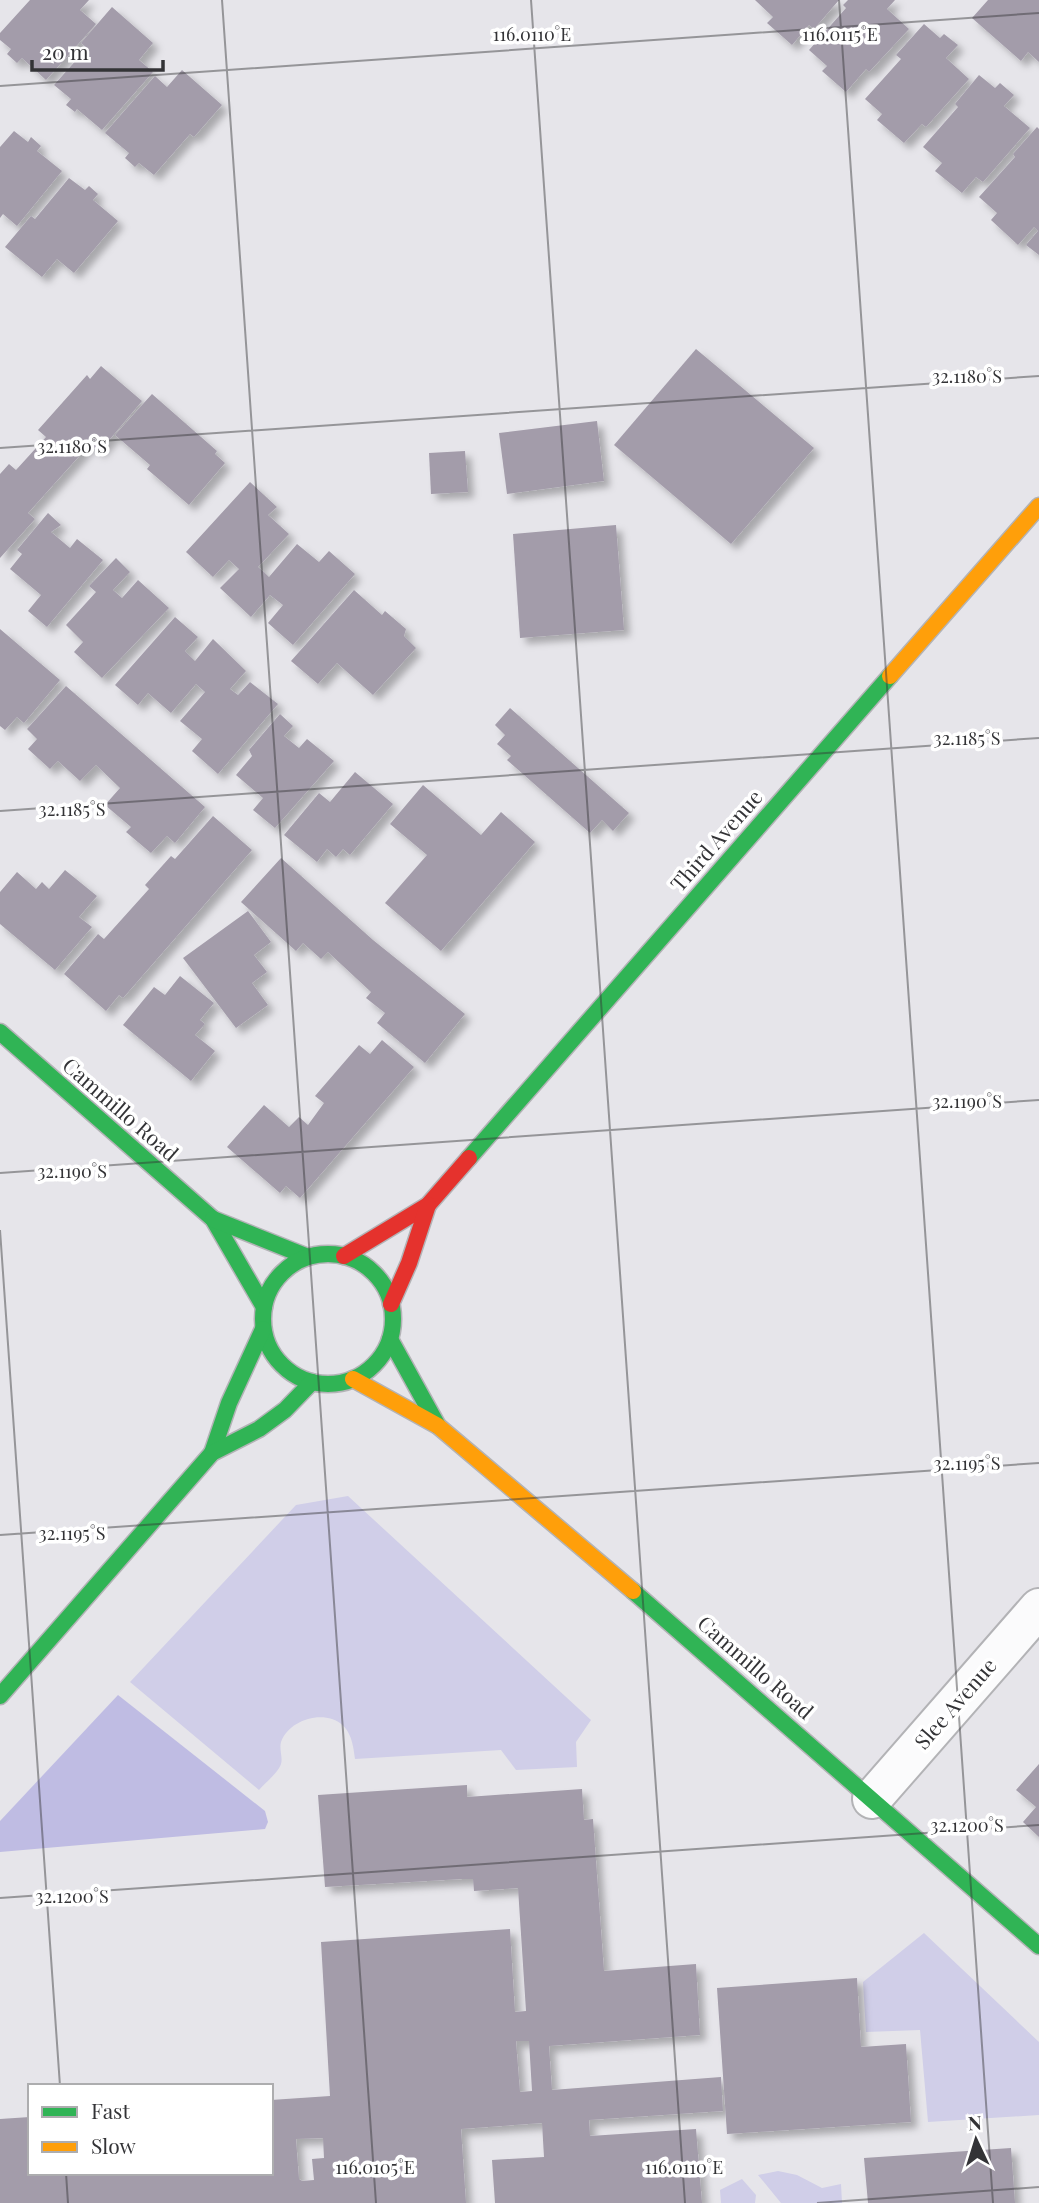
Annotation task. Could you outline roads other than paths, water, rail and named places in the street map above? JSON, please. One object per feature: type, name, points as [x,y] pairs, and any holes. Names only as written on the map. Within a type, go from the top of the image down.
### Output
[{"type":"main road","name":"Third Avenue","points":[[344,1256],[428,1205],[1039,506]]},
{"type":"main road","name":"Cammillo Road","points":[[0,1032],[213,1219],[264,1307]]},
{"type":"main road","name":"Third Avenue","points":[[391,1304],[409,1263],[428,1205]]},
{"type":"main road","name":"Cammillo Road","points":[[213,1219],[308,1257]]},
{"type":"main road","points":[[344,1256],[362,1264],[384,1286],[391,1304],[393,1320],[390,1339],[381,1357],[353,1379],[333,1384],[312,1382],[295,1375],[270,1351],[263,1329],[264,1307],[271,1288],[279,1276],[308,1257],[344,1256]]},
{"type":"main road","points":[[212,1453],[229,1404],[263,1329]]},
{"type":"main road","name":"Cammillo Road","points":[[390,1339],[438,1426]]},
{"type":"main road","name":"Cammillo Road","points":[[353,1379],[438,1426],[679,1629],[1039,1947]]},
{"type":"main road","points":[[0,1696],[212,1453],[259,1429],[285,1410],[312,1382]]},
{"type":"street","name":"Slee Avenue","points":[[872,1799],[1039,1608]]}]
